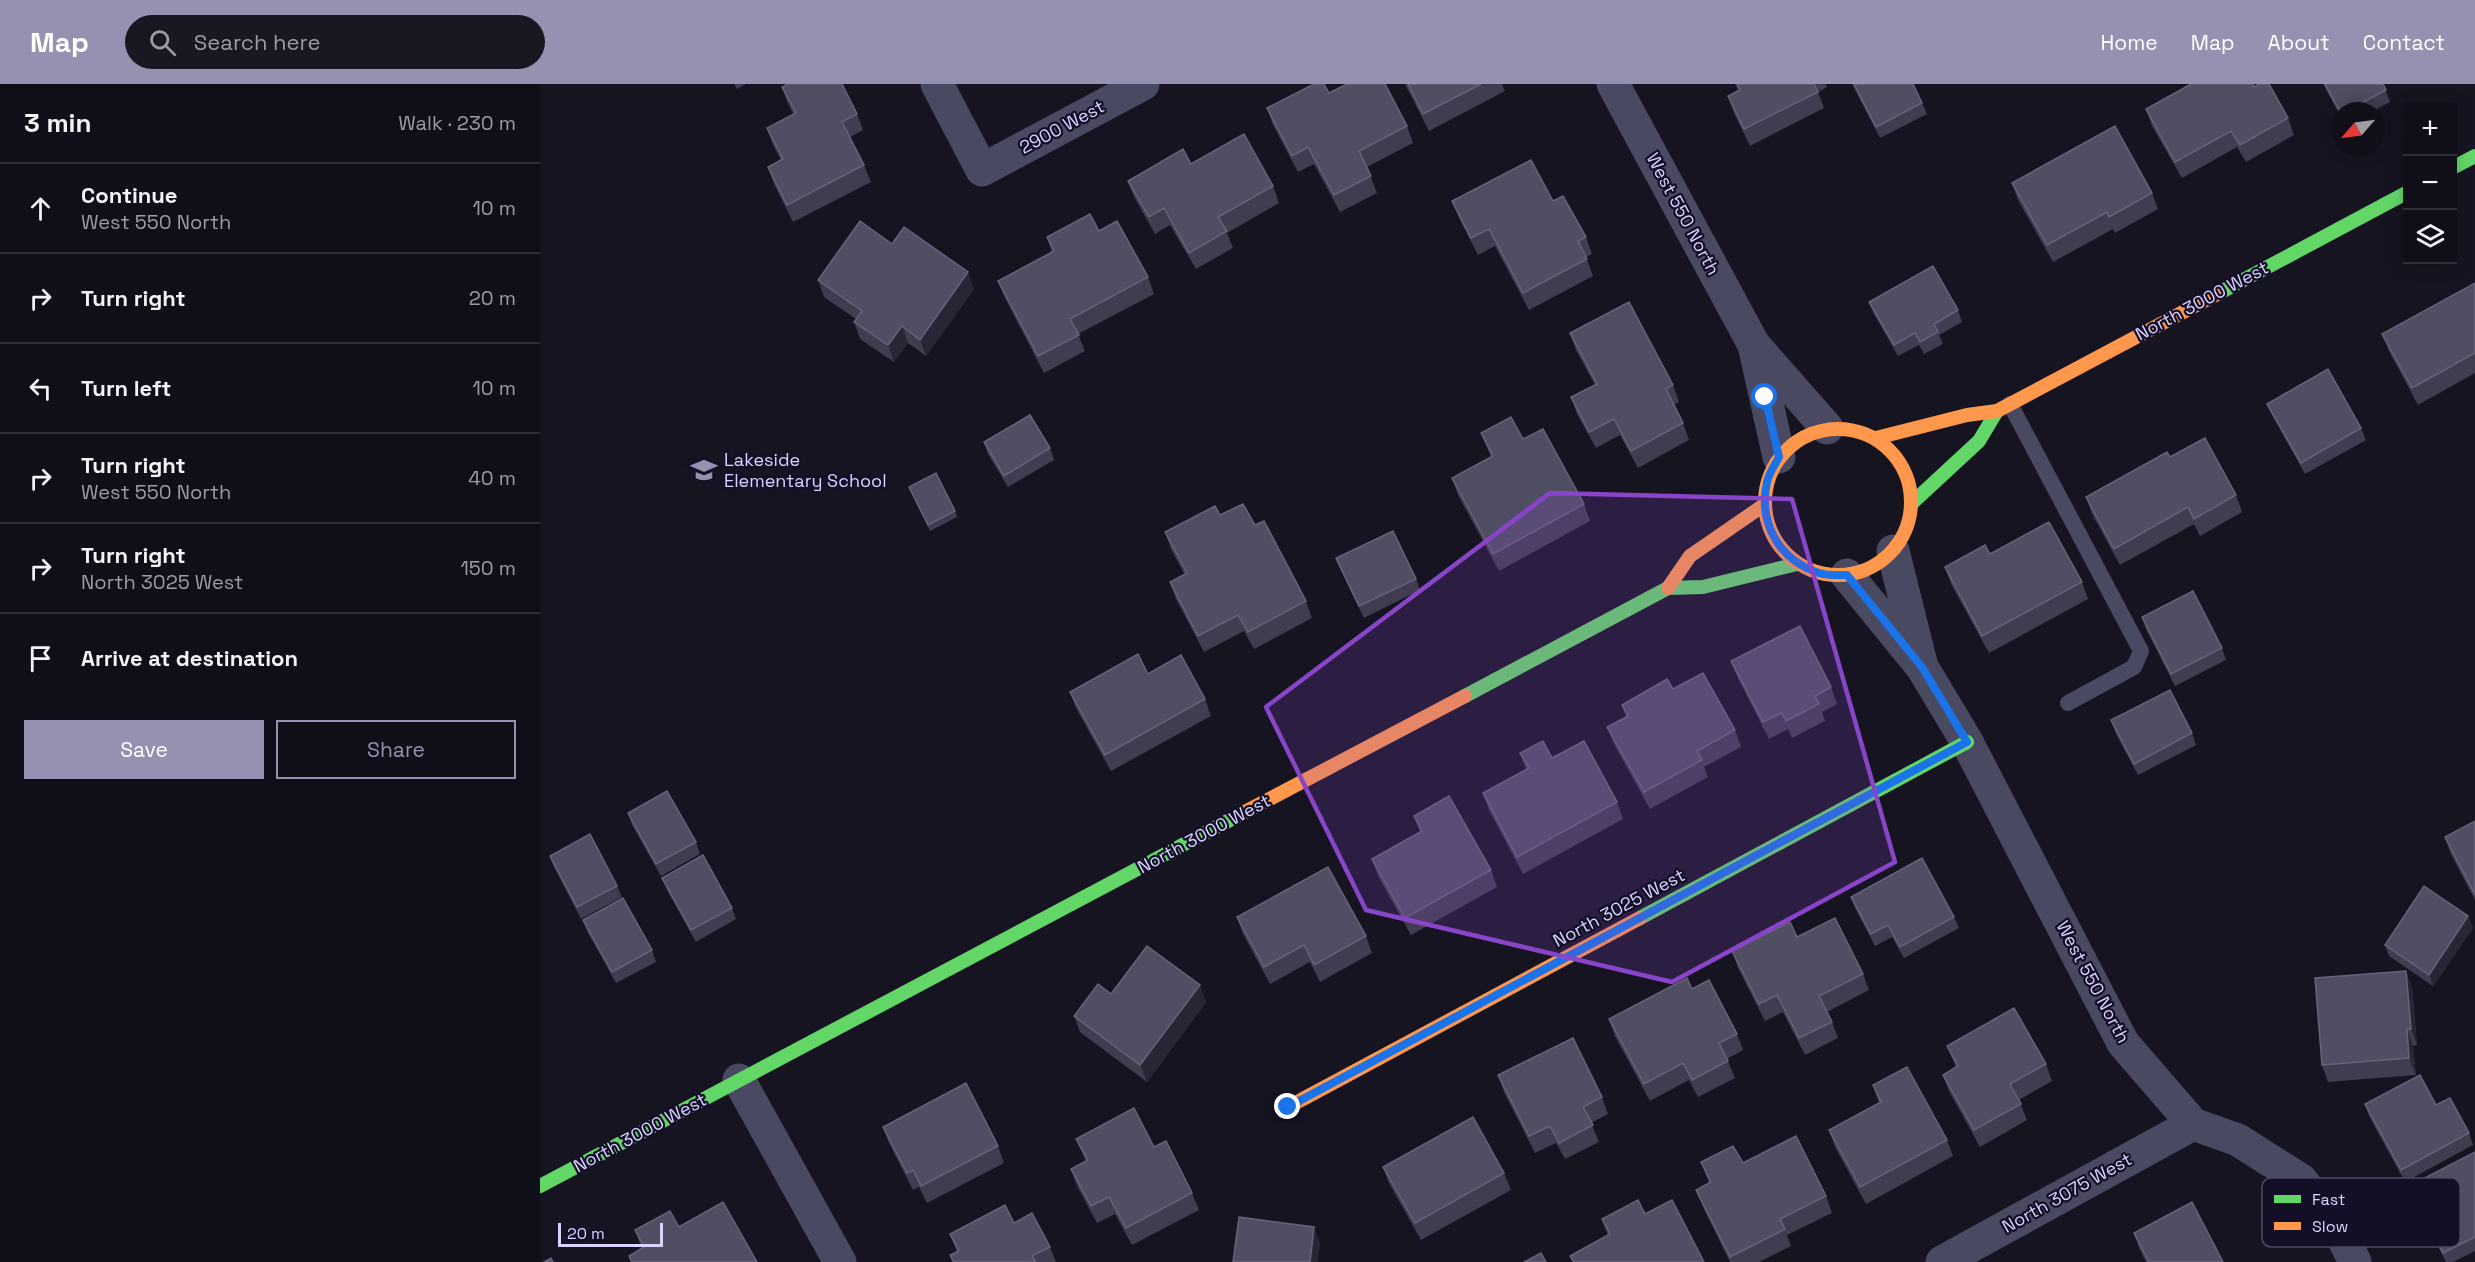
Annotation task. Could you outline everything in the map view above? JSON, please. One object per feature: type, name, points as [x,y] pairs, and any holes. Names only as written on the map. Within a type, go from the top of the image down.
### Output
[{"type":"main road","points":[[2457,165],[2475,156]]},
{"type":"main road","name":"North 3000 West","points":[[1876,438],[2003,407],[2403,195]]},
{"type":"main road","points":[[1911,504],[1979,441],[2003,407]]},
{"type":"main road","points":[[1827,428],[1852,429],[1876,438],[1896,456],[1911,485],[1911,504],[1906,529],[1893,551],[1873,567],[1847,575],[1821,574],[1797,564],[1779,546],[1770,530],[1764,505],[1767,480],[1779,457],[1797,439],[1827,428]]},
{"type":"main road","name":"North 3000 West","points":[[1668,588],[1690,556],[1764,505]]},
{"type":"main road","name":"North 3000 West","points":[[540,1186],[1668,588],[1703,587],[1797,564]]},
{"type":"main road","name":"North 3025 West","points":[[1288,1107],[1967,742]]},
{"type":"street","name":"2900 West","points":[[937,84],[981,170],[1143,84]]},
{"type":"street","name":"West 550 North","points":[[1612,84],[1754,345],[1827,428]]},
{"type":"street","name":"West 550 North","points":[[1754,345],[1779,457]]},
{"type":"street","name":"West 550 North","points":[[1893,551],[1922,667]]},
{"type":"street","name":"West 550 North","points":[[1847,575],[1922,667],[1967,742],[2124,1043],[2193,1124]]},
{"type":"street","points":[[739,1080],[840,1262]]},
{"type":"street","points":[[2193,1124],[2238,1140],[2298,1178]]},
{"type":"street","name":"North 3075 West","points":[[1942,1262],[2193,1124]]},
{"type":"street","points":[[2348,1247],[2355,1262]]},
{"type":"lane","points":[[2003,407],[2141,651],[2134,667],[2068,703]]},
{"type":"highlighted area","points":[[1550,493],[1792,499],[1895,862],[1672,982],[1366,910],[1266,707]]},
{"type":"building","points":[[788,84],[842,84],[857,114],[842,122],[864,165],[787,205],[768,167],[783,159],[767,128],[796,113],[782,87]]},
{"type":"building","points":[[1314,84],[1324,84],[1329,93],[1347,84],[1385,84],[1407,126],[1359,151],[1371,176],[1334,195],[1308,147],[1292,156],[1267,108]]},
{"type":"building","points":[[1408,84],[1481,84],[1423,114]]},
{"type":"building","points":[[1737,84],[1814,84],[1818,92],[1744,129],[1728,96],[1740,90]]},
{"type":"building","points":[[1854,84],[1913,84],[1922,103],[1876,127]]},
{"type":"building","points":[[2191,84],[2253,84],[2254,87],[2259,84],[2269,84],[2288,118],[2240,145],[2231,131],[2175,162],[2146,109]]},
{"type":"building","points":[[2325,84],[2383,84],[2386,90],[2364,102],[2335,102]]},
{"type":"building","points":[[2115,126],[2152,193],[2109,217],[2107,212],[2047,245],[2012,183]]},
{"type":"building","points":[[1244,134],[1273,186],[1218,217],[1227,231],[1189,253],[1164,208],[1149,217],[1128,181],[1183,149],[1191,164]]},
{"type":"building","points":[[1531,160],[1553,201],[1563,196],[1586,237],[1578,241],[1587,259],[1523,293],[1489,229],[1471,238],[1452,201]]},
{"type":"building","points":[[1090,214],[1099,231],[1117,221],[1148,277],[1070,319],[1079,335],[1038,356],[998,281],[1054,251],[1047,237]]},
{"type":"building","points":[[860,221],[892,244],[904,227],[968,272],[920,340],[902,326],[888,345],[854,322],[862,311],[818,280]]},
{"type":"building","points":[[1933,266],[1958,310],[1934,324],[1938,332],[1920,342],[1915,333],[1894,345],[1869,302]]},
{"type":"building","points":[[2475,283],[2475,353],[2412,388],[2382,334]]},
{"type":"building","points":[[1629,302],[1673,385],[1666,389],[1683,423],[1631,451],[1614,419],[1589,432],[1571,397],[1597,384],[1570,333]]},
{"type":"building","points":[[2328,369],[2361,428],[2301,463],[2267,404]]},
{"type":"building","points":[[1030,415],[1050,448],[1004,476],[984,442]]},
{"type":"building","points":[[1511,417],[1523,439],[1543,429],[1584,504],[1493,554],[1452,478],[1493,456],[1481,433]]},
{"type":"building","points":[[2205,438],[2236,495],[2194,519],[2188,507],[2114,549],[2086,497],[2167,452],[2170,457]]},
{"type":"building","points":[[936,473],[955,511],[928,525],[909,487]]},
{"type":"building","points":[[1243,504],[1255,525],[1264,521],[1306,601],[1248,632],[1238,615],[1198,636],[1170,582],[1187,573],[1165,532],[1215,506],[1220,515]]},
{"type":"building","points":[[2049,522],[2082,582],[1982,636],[1945,567],[1985,545],[1990,554]]},
{"type":"building","points":[[1393,531],[1416,579],[1359,606],[1336,558]]},
{"type":"building","points":[[2193,591],[2222,648],[2171,674],[2142,617]]},
{"type":"building","points":[[1800,626],[1831,687],[1815,696],[1819,704],[1786,721],[1782,713],[1763,722],[1731,661]]},
{"type":"building","points":[[1138,654],[1148,674],[1181,655],[1205,699],[1105,755],[1070,692]]},
{"type":"building","points":[[1703,673],[1735,730],[1697,751],[1702,760],[1644,792],[1607,727],[1628,716],[1622,705],[1667,679],[1673,689]]},
{"type":"building","points":[[2170,690],[2192,733],[2134,764],[2111,720]]},
{"type":"building","points":[[1543,741],[1552,758],[1584,741],[1617,802],[1517,857],[1483,793],[1529,768],[1520,753]]},
{"type":"building","points":[[667,791],[696,842],[656,864],[628,813]]},
{"type":"building","points":[[1449,796],[1491,870],[1405,918],[1372,859],[1422,831],[1414,816]]},
{"type":"building","points":[[2475,821],[2475,895],[2445,837]]},
{"type":"building","points":[[590,834],[617,886],[577,907],[550,856]]},
{"type":"building","points":[[703,855],[732,908],[691,930],[662,878]]},
{"type":"building","points":[[1922,858],[1954,917],[1900,947],[1888,925],[1871,934],[1851,897]]},
{"type":"building","points":[[1328,867],[1366,936],[1314,965],[1304,945],[1264,967],[1237,917]]},
{"type":"building","points":[[2424,886],[2468,916],[2429,975],[2385,945]]},
{"type":"building","points":[[623,898],[652,950],[612,972],[583,920]]},
{"type":"building","points":[[1835,918],[1863,974],[1819,996],[1832,1022],[1799,1038],[1777,995],[1759,1004],[1732,951],[1790,922],[1797,937]]},
{"type":"building","points":[[1147,946],[1200,985],[1140,1065],[1074,1016],[1098,984],[1111,994]]},
{"type":"building","points":[[2406,971],[2411,1029],[2407,1029],[2409,1058],[2322,1065],[2315,978]]},
{"type":"building","points":[[1687,978],[1692,989],[1709,980],[1737,1034],[1719,1043],[1728,1061],[1692,1080],[1683,1063],[1644,1084],[1609,1019]]},
{"type":"building","points":[[2014,1008],[2046,1064],[2010,1084],[2021,1104],[1974,1130],[1943,1075],[1958,1066],[1947,1046]]},
{"type":"building","points":[[1573,1038],[1602,1097],[1583,1107],[1593,1125],[1559,1143],[1550,1126],[1529,1136],[1498,1075]]},
{"type":"building","points":[[1907,1067],[1947,1140],[1860,1187],[1829,1130],[1881,1102],[1873,1085]]},
{"type":"building","points":[[2420,1075],[2436,1105],[2450,1098],[2469,1133],[2401,1170],[2365,1104]]},
{"type":"building","points":[[966,1083],[998,1146],[921,1186],[913,1170],[907,1173],[883,1127]]},
{"type":"building","points":[[1134,1108],[1154,1147],[1166,1141],[1192,1193],[1126,1228],[1109,1197],[1091,1206],[1071,1169],[1088,1160],[1076,1139]]},
{"type":"building","points":[[1473,1117],[1504,1173],[1415,1223],[1383,1167]]},
{"type":"building","points":[[1796,1136],[1826,1196],[1780,1219],[1785,1229],[1730,1257],[1696,1190],[1711,1182],[1701,1162],[1733,1146],[1743,1163]]},
{"type":"building","points":[[2475,1152],[2475,1237],[2460,1244],[2460,1178],[2425,1178]]},
{"type":"building","points":[[1638,1200],[1645,1214],[1672,1200],[1704,1262],[1574,1262],[1570,1256],[1610,1234],[1602,1219]]},
{"type":"building","points":[[723,1202],[757,1262],[632,1262],[629,1256],[644,1247],[635,1230],[670,1211],[679,1227]]},
{"type":"building","points":[[2192,1202],[2223,1262],[2149,1262],[2134,1233]]},
{"type":"building","points":[[1005,1205],[1014,1223],[1032,1213],[1050,1247],[1032,1256],[1036,1262],[954,1262],[950,1255],[959,1251],[950,1234]]},
{"type":"building","points":[[1239,1217],[1314,1227],[1310,1262],[1233,1262]]},
{"type":"building","points":[[2440,1247],[2455,1247],[2443,1253]]},
{"type":"building","points":[[1541,1253],[1546,1262],[1524,1262]]},
{"type":"traffic: fast","points":[[2457,165],[2475,156]]},
{"type":"traffic: fast","points":[[2219,293],[2403,195]]},
{"type":"traffic: fast","points":[[1911,504],[1979,441],[1997,411]]},
{"type":"traffic: fast","points":[[1465,696],[1668,588],[1703,587],[1797,564]]},
{"type":"traffic: fast","points":[[1640,918],[1967,742]]},
{"type":"traffic: fast","points":[[540,1186],[1241,814]]},
{"type":"traffic: slow","points":[[1876,438],[1967,415],[1997,411],[2219,293]]},
{"type":"traffic: slow","points":[[1838,429],[1866,434],[1890,450],[1906,474],[1911,502],[1906,530],[1890,554],[1866,570],[1838,575],[1810,570],[1786,554],[1770,530],[1765,502],[1770,474],[1786,450],[1810,434],[1838,429]]},
{"type":"traffic: slow","points":[[1668,588],[1690,556],[1764,505]]},
{"type":"traffic: slow","points":[[1241,814],[1465,696]]},
{"type":"traffic: slow","points":[[1288,1107],[1640,918]]},
{"type":"place","name":"Lakeside Elementary School","points":[[704,470]]},
{"type":"route","points":[[1288,1107],[1967,742],[1922,667],[1847,575],[1821,574],[1797,564],[1779,546],[1770,530],[1764,505],[1767,480],[1779,457],[1765,397]]}]
